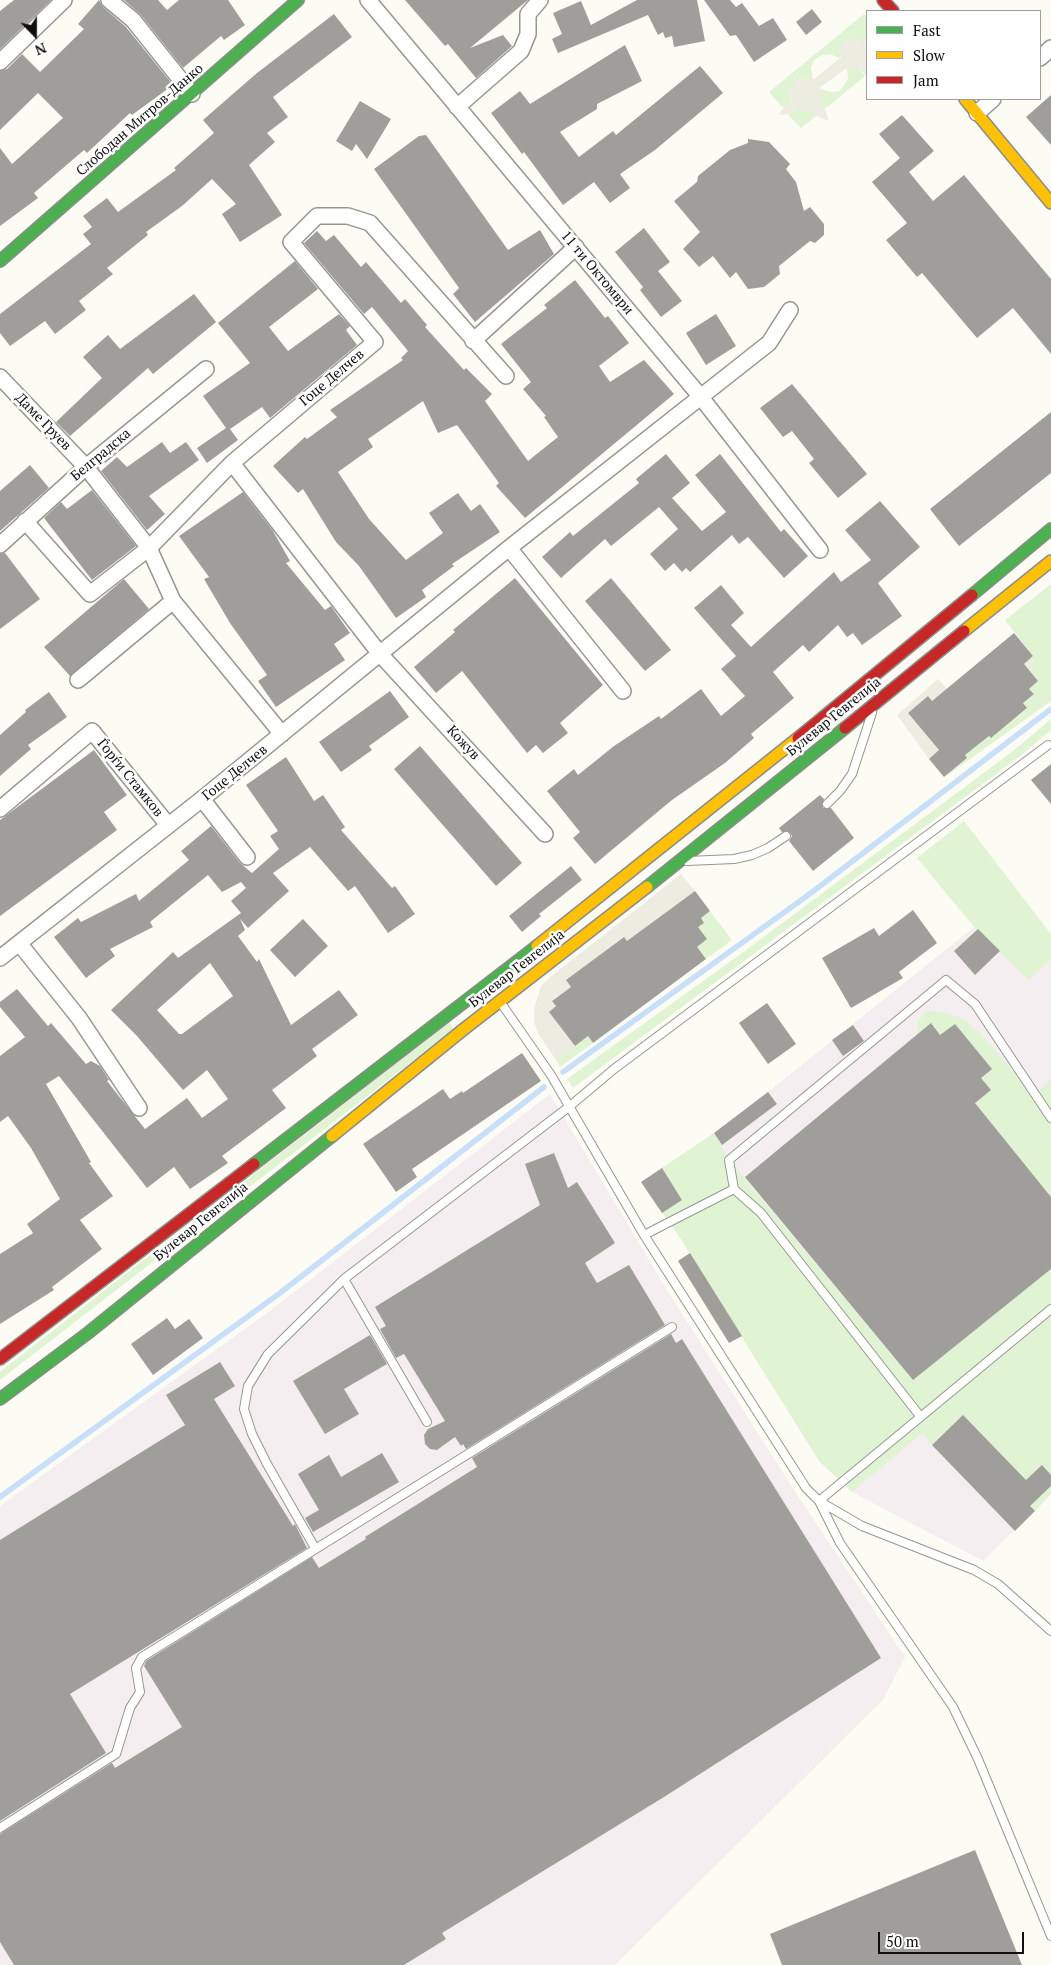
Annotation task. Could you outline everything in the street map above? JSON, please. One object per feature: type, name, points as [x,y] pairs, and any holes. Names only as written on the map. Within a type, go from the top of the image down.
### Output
[{"type":"main road","name":"Слободан Митров-Данко","points":[[0,261],[298,0]]},
{"type":"main road","points":[[883,0],[893,10]]},
{"type":"main road","points":[[967,100],[1051,203]]},
{"type":"main road","name":"Булевар Гевгелија","points":[[0,1399],[88,1333],[1051,529]]},
{"type":"main road","name":"Булевар Гевгелија","points":[[0,1359],[494,994],[680,862],[1051,561]]},
{"type":"street","points":[[0,62],[64,0]]},
{"type":"street","points":[[109,0],[133,20],[192,94]]},
{"type":"street","name":"11 ти Октомври","points":[[368,0],[700,396],[820,550]]},
{"type":"street","points":[[457,107],[521,51],[528,34],[528,14],[540,0]]},
{"type":"street","points":[[1041,57],[1051,48]]},
{"type":"street","points":[[977,113],[992,100]]},
{"type":"street","name":"Гоце Делчев","points":[[25,521],[90,594],[149,548],[232,463],[375,342],[291,242],[316,216],[348,216],[370,223],[506,376]]},
{"type":"street","points":[[473,341],[576,248]]},
{"type":"street","name":"Гоце Делчев","points":[[0,958],[202,800],[508,548],[769,342],[790,310]]},
{"type":"street","name":"Белградска","points":[[0,546],[86,467],[206,369]]},
{"type":"street","name":"Даме Груев","points":[[0,377],[86,467],[149,548],[173,601],[282,734]]},
{"type":"street","name":"Кожув","points":[[232,463],[380,654],[545,834]]},
{"type":"street","points":[[508,548],[623,691]]},
{"type":"street","points":[[78,680],[173,601]]},
{"type":"street","name":"Ѓорѓи Стамков","points":[[0,809],[92,731],[168,825]]},
{"type":"street","points":[[202,800],[247,857]]},
{"type":"street","points":[[19,943],[80,1018],[139,1108]]},
{"type":"lane","points":[[827,804],[840,791],[852,774],[875,702]]},
{"type":"lane","points":[[315,1548],[267,1464],[252,1434],[244,1409],[248,1386],[268,1354],[344,1279],[570,1106],[614,1069],[1048,745]]},
{"type":"lane","points":[[680,862],[734,859],[752,855],[786,836]]},
{"type":"lane","points":[[920,1416],[761,1213],[734,1189],[729,1160],[946,980],[975,1004],[1051,1118]]},
{"type":"lane","points":[[494,994],[570,1106],[644,1235],[793,1470],[819,1501],[840,1543],[953,1707],[978,1758],[1051,1936]]},
{"type":"lane","points":[[644,1235],[734,1189]]},
{"type":"lane","points":[[344,1279],[427,1422]]},
{"type":"lane","points":[[819,1501],[1051,1308]]},
{"type":"lane","points":[[0,1828],[116,1754],[130,1708],[140,1692],[136,1668],[142,1657],[672,1327]]},
{"type":"lane","points":[[819,1501],[862,1526],[974,1570],[998,1584],[1051,1632]]},
{"type":"shaded area","points":[[866,37],[866,75],[858,68],[851,71],[847,68],[819,88],[823,96],[818,103],[825,109],[829,121],[816,116],[812,110],[804,112],[797,108],[788,114],[779,115],[783,108],[792,101],[789,91],[794,82],[803,77],[814,79],[841,57],[839,50],[843,42],[850,39],[860,41]]},
{"type":"shaded area","points":[[1033,656],[1031,673],[959,733],[928,696],[908,713],[939,750],[929,759],[897,715],[938,679],[967,711]]},
{"type":"shaded area","points":[[681,874],[695,891],[647,926],[633,950],[623,937],[566,980],[571,987],[552,1000],[556,1006],[549,1012],[575,1046],[556,1060],[539,1035],[534,1023],[534,1009],[541,986]]},
{"type":"shaded area","points":[[974,927],[1029,979],[1051,960],[1051,1494],[983,1561],[852,1492],[819,1461],[679,1236],[641,1182],[714,1133],[768,1092]]},
{"type":"shaded area","points":[[550,1094],[667,1290],[796,1493],[905,1657],[883,1700],[615,1965],[0,1965],[0,1506],[275,1307]]},
{"type":"green space","points":[[864,14],[866,16],[866,37],[860,41],[850,39],[839,58],[830,54],[822,55],[814,60],[811,68],[813,79],[789,91],[792,101],[783,108],[769,92]]},
{"type":"green space","points":[[847,68],[858,68],[865,76],[825,109],[818,103],[823,96],[819,88],[830,92],[840,91],[848,79]]},
{"type":"green space","points":[[797,107],[812,110],[816,116],[801,128],[788,115]]},
{"type":"green space","points":[[1051,584],[1051,701],[945,777],[967,758],[950,736],[972,750],[989,736],[991,738],[1027,709],[1023,703],[1033,694],[1029,689],[1038,681],[1031,673],[1033,656],[1005,620]]},
{"type":"green space","points":[[1051,719],[1051,730],[1019,757],[573,1088],[567,1079],[742,953],[1013,751]]},
{"type":"green space","points":[[964,821],[1051,934],[1051,960],[1029,980],[974,927],[917,858]]},
{"type":"green space","points":[[710,911],[732,940],[706,959],[697,947],[698,927],[704,923],[701,918]]},
{"type":"green space","points":[[927,1011],[941,1012],[962,1018],[980,1033],[1034,1095],[1051,1079],[1051,1197],[975,1103],[991,1090],[981,1078],[991,1069],[955,1024],[940,1035],[930,1023],[917,1035],[918,1021]]},
{"type":"green space","points":[[449,1022],[454,1029],[0,1380],[0,1372]]},
{"type":"green space","points":[[588,1036],[593,1043],[560,1067],[556,1060]]},
{"type":"green space","points":[[714,1133],[729,1160],[913,1380],[1051,1269],[1051,1475],[1042,1465],[1026,1480],[963,1415],[932,1445],[922,1433],[852,1492],[819,1461],[679,1236],[662,1213],[682,1200],[662,1168]]},
{"type":"green space","points":[[1051,1486],[1051,1494],[1035,1511],[1030,1506]]},
{"type":"building","points":[[14,0],[51,0],[0,49],[0,11]]},
{"type":"building","points":[[99,0],[103,7],[126,27],[173,85],[132,115],[130,113],[87,153],[84,150],[34,193],[38,198],[0,226],[0,148],[12,164],[63,118],[38,93],[0,130],[0,71],[7,69],[22,54],[40,72],[84,29],[78,24]]},
{"type":"building","points":[[124,0],[158,0],[167,10],[179,0],[228,0],[245,25],[224,40],[221,36],[183,68],[140,14]]},
{"type":"building","points":[[405,0],[528,0],[470,48],[503,35],[512,46],[476,78],[448,44],[445,46]]},
{"type":"building","points":[[637,0],[697,0],[705,41],[674,47],[672,36],[665,38],[663,32],[658,35],[648,15],[558,53],[552,39],[562,34],[553,13],[581,1],[591,25]]},
{"type":"building","points":[[704,0],[730,0],[736,7],[742,3],[759,26],[773,18],[787,40],[754,62],[736,35],[730,36]]},
{"type":"building","points":[[812,9],[822,22],[806,35],[796,22]]},
{"type":"building","points":[[334,14],[352,37],[273,97],[288,117],[267,133],[275,142],[249,165],[282,215],[240,242],[222,214],[236,204],[212,179],[182,206],[146,232],[148,235],[107,268],[113,274],[79,301],[86,310],[55,334],[45,321],[10,346],[0,333],[0,314],[91,244],[83,234],[92,227],[83,216],[107,198],[118,212],[176,170],[174,168],[214,133],[203,120],[257,73]]},
{"type":"building","points":[[625,45],[642,81],[597,104],[597,109],[560,132],[579,157],[613,131],[616,135],[700,66],[723,93],[655,150],[620,174],[630,188],[610,203],[594,182],[563,205],[524,152],[522,154],[491,113],[520,91],[530,104]]},
{"type":"building","points":[[1051,95],[1051,145],[1026,117]]},
{"type":"building","points":[[360,101],[391,119],[367,159],[356,144],[352,151],[336,141]]},
{"type":"building","points":[[902,115],[934,151],[909,172],[933,201],[964,175],[1051,279],[1051,354],[1013,308],[977,338],[922,273],[917,277],[886,240],[907,223],[872,182],[900,158],[879,134]]},
{"type":"building","points":[[426,135],[508,250],[540,230],[554,254],[475,322],[453,294],[459,288],[374,169],[419,136]]},
{"type":"building","points":[[748,139],[769,142],[790,164],[786,169],[796,182],[804,211],[810,207],[824,224],[824,235],[815,243],[810,241],[779,266],[780,274],[764,287],[748,289],[736,272],[730,278],[713,256],[699,267],[683,249],[700,232],[674,201],[697,182],[698,176],[730,150],[748,143]]},
{"type":"building","points":[[644,228],[670,262],[658,271],[682,301],[661,317],[640,290],[643,287],[615,252]]},
{"type":"building","points":[[317,231],[326,241],[334,235],[361,267],[366,262],[401,303],[405,299],[427,325],[425,327],[464,370],[466,368],[492,394],[485,401],[528,461],[558,437],[544,417],[546,416],[523,389],[531,382],[501,344],[547,308],[544,305],[575,280],[605,318],[608,316],[629,343],[599,366],[610,382],[644,360],[674,394],[525,518],[496,486],[499,483],[457,425],[438,433],[423,401],[368,439],[373,447],[338,472],[369,519],[406,560],[443,533],[429,513],[458,493],[471,511],[480,504],[500,532],[452,564],[454,566],[422,590],[426,597],[396,618],[359,566],[336,542],[303,489],[298,493],[273,466],[305,437],[307,439],[337,417],[330,410],[403,360],[401,358],[408,351],[372,307],[364,314],[304,243]]},
{"type":"building","points":[[295,261],[318,289],[269,327],[288,351],[339,314],[350,326],[346,330],[357,345],[270,418],[262,407],[230,429],[238,440],[207,463],[197,448],[226,428],[203,396],[250,363],[218,323]]},
{"type":"building","points":[[194,294],[216,322],[153,374],[148,368],[70,436],[56,422],[102,378],[83,357],[108,335],[120,349]]},
{"type":"building","points":[[716,314],[736,346],[706,365],[686,333]]},
{"type":"building","points":[[792,384],[867,474],[838,498],[809,463],[814,459],[792,431],[783,437],[760,408]]},
{"type":"building","points":[[1051,412],[1051,473],[959,546],[930,509]]},
{"type":"building","points":[[162,442],[170,453],[186,442],[199,460],[149,496],[165,514],[147,530],[101,471],[117,457],[127,467]]},
{"type":"building","points":[[666,454],[690,483],[672,498],[702,531],[726,512],[695,475],[720,454],[781,532],[784,529],[808,556],[784,578],[748,537],[739,544],[732,535],[690,572],[686,568],[682,572],[674,563],[665,571],[650,554],[678,529],[659,507],[611,546],[605,539],[561,578],[542,557],[570,532],[573,536],[639,483],[636,479]]},
{"type":"building","points":[[30,465],[49,488],[0,531],[0,491]]},
{"type":"building","points":[[92,490],[136,546],[92,580],[44,518],[61,502],[67,509]]},
{"type":"building","points":[[243,492],[273,531],[290,561],[286,563],[325,610],[331,606],[350,633],[334,644],[345,660],[276,707],[258,681],[267,675],[230,623],[204,579],[209,577],[179,536]]},
{"type":"building","points":[[880,501],[920,547],[878,583],[902,616],[862,645],[853,633],[847,637],[838,625],[809,652],[803,645],[773,672],[794,698],[751,734],[754,738],[725,763],[672,800],[595,864],[573,838],[580,832],[547,791],[574,769],[578,775],[614,746],[659,716],[661,719],[701,689],[721,716],[745,696],[721,669],[736,656],[694,608],[721,585],[744,613],[731,625],[751,647],[834,572],[841,582],[871,560],[845,530]]},
{"type":"building","points":[[5,553],[40,599],[0,629],[0,554]]},
{"type":"building","points":[[515,578],[603,685],[560,723],[568,733],[543,753],[536,745],[527,753],[462,671],[436,693],[414,667],[455,632],[453,630]]},
{"type":"building","points":[[611,578],[671,650],[645,671],[585,601]]},
{"type":"building","points":[[124,579],[149,609],[70,676],[44,647]]},
{"type":"building","points":[[1014,633],[1033,656],[1024,664],[1038,681],[1029,689],[1034,694],[1023,703],[1027,708],[991,738],[989,736],[965,755],[967,758],[944,777],[929,759],[939,750],[908,713],[928,696],[932,701]]},
{"type":"building","points":[[390,691],[409,717],[369,746],[372,750],[341,772],[319,742]]},
{"type":"building","points":[[49,692],[67,717],[28,745],[31,749],[0,776],[0,735],[26,712],[25,710]]},
{"type":"building","points":[[420,746],[522,863],[496,886],[394,769]]},
{"type":"building","points":[[94,750],[127,795],[104,812],[117,830],[0,916],[0,820]]},
{"type":"building","points":[[286,757],[314,801],[323,795],[345,827],[341,830],[392,888],[395,886],[415,914],[388,933],[355,886],[348,891],[310,847],[273,873],[289,891],[248,928],[240,919],[245,930],[238,936],[257,962],[259,959],[291,1025],[339,990],[358,1015],[312,1049],[317,1056],[272,1090],[286,1108],[222,1156],[228,1163],[190,1189],[174,1167],[147,1188],[59,1076],[46,1084],[91,1162],[89,1163],[113,1196],[80,1220],[102,1249],[52,1287],[54,1290],[0,1324],[0,1254],[33,1233],[27,1224],[60,1199],[31,1148],[8,1116],[0,1122],[0,1056],[25,1037],[0,1007],[0,1002],[17,989],[48,1026],[51,1023],[86,1064],[91,1061],[100,1066],[109,1080],[107,1081],[145,1129],[187,1098],[202,1118],[228,1099],[207,1070],[183,1090],[137,1036],[111,1010],[173,952],[178,958],[241,913],[231,901],[246,888],[241,882],[222,892],[208,875],[150,922],[153,927],[110,949],[115,956],[86,978],[54,937],[78,918],[81,922],[136,894],[139,901],[189,860],[181,851],[211,826],[240,863],[252,873],[279,849],[270,836],[278,831],[246,785]],"holes":[[[210,963],[233,996],[182,1034],[179,1034],[157,1010]]]},
{"type":"building","points":[[1051,764],[1051,804],[1031,780]]},
{"type":"building","points":[[820,795],[824,799],[823,808],[831,808],[854,838],[813,871],[789,841],[792,836],[790,833],[782,832],[779,828]]},
{"type":"building","points":[[571,866],[582,880],[539,914],[541,916],[522,932],[509,916]]},
{"type":"building","points":[[695,891],[710,911],[701,918],[704,923],[698,927],[707,939],[697,947],[706,959],[593,1043],[588,1036],[575,1046],[549,1012],[556,1006],[552,1001],[571,987],[566,980],[624,937],[627,941]]},
{"type":"building","points":[[913,910],[937,943],[899,972],[903,978],[851,1008],[822,958],[874,928],[879,936]]},
{"type":"building","points":[[303,919],[328,946],[295,977],[270,950]]},
{"type":"building","points":[[978,929],[1000,951],[975,975],[954,951]]},
{"type":"building","points":[[767,1003],[796,1044],[768,1064],[739,1023]]},
{"type":"building","points":[[931,1023],[940,1035],[955,1024],[992,1069],[981,1078],[991,1090],[975,1103],[1051,1197],[1051,1269],[913,1380],[745,1177]]},
{"type":"building","points":[[853,1025],[864,1041],[843,1056],[832,1040]]},
{"type":"building","points":[[522,1053],[541,1081],[412,1169],[417,1177],[396,1192],[363,1144],[443,1089],[450,1099],[462,1091],[463,1093]]},
{"type":"building","points":[[768,1092],[777,1104],[722,1145],[714,1133]]},
{"type":"building","points":[[554,1153],[568,1188],[577,1182],[615,1243],[585,1263],[597,1283],[629,1265],[665,1325],[466,1449],[463,1444],[461,1446],[455,1437],[437,1450],[430,1449],[425,1444],[424,1435],[428,1429],[445,1421],[404,1354],[396,1358],[380,1329],[386,1326],[375,1307],[540,1205],[525,1164]]},
{"type":"building","points":[[662,1168],[682,1200],[662,1213],[641,1182]]},
{"type":"building","points":[[690,1253],[742,1336],[729,1343],[678,1261]]},
{"type":"building","points":[[167,1318],[175,1329],[189,1319],[203,1338],[153,1375],[131,1344]]},
{"type":"building","points":[[671,1334],[676,1343],[682,1339],[881,1658],[664,1797],[442,1933],[446,1939],[404,1965],[14,1965],[0,1942],[0,1834],[112,1763],[115,1768],[182,1727],[144,1666],[146,1661],[312,1557],[319,1568],[366,1539],[365,1537],[477,1467],[472,1458]]},
{"type":"building","points":[[370,1335],[387,1364],[344,1389],[359,1414],[325,1434],[293,1381]]},
{"type":"building","points":[[220,1362],[235,1386],[214,1399],[293,1526],[295,1524],[307,1548],[70,1694],[106,1753],[0,1821],[0,1540],[185,1425],[166,1395]]},
{"type":"building","points":[[963,1415],[1026,1480],[1042,1465],[1051,1475],[1051,1486],[1030,1506],[1035,1511],[1015,1531],[932,1445]]},
{"type":"building","points":[[382,1453],[399,1482],[313,1532],[305,1518],[319,1510],[298,1474],[329,1455],[341,1477]]},
{"type":"building","points":[[975,1850],[1022,1965],[782,1965],[770,1934]]},
{"type":"waterway","points":[[563,1072],[811,893],[1051,709]]},
{"type":"waterway","points":[[0,1497],[280,1293],[544,1087]]},
{"type":"traffic: fast","points":[[0,261],[298,0]]},
{"type":"traffic: fast","points":[[972,595],[1051,529]]},
{"type":"traffic: fast","points":[[647,887],[845,728]]},
{"type":"traffic: fast","points":[[254,1164],[537,946]]},
{"type":"traffic: fast","points":[[0,1399],[88,1333],[332,1136]]},
{"type":"traffic: slow","points":[[966,100],[1051,203]]},
{"type":"traffic: slow","points":[[964,631],[1051,561]]},
{"type":"traffic: slow","points":[[537,946],[798,738]]},
{"type":"traffic: slow","points":[[332,1136],[464,1029],[647,887]]},
{"type":"traffic: jam","points":[[883,0],[892,10]]},
{"type":"traffic: jam","points":[[798,738],[972,595]]},
{"type":"traffic: jam","points":[[845,728],[964,631]]},
{"type":"traffic: jam","points":[[0,1359],[254,1164]]}]
